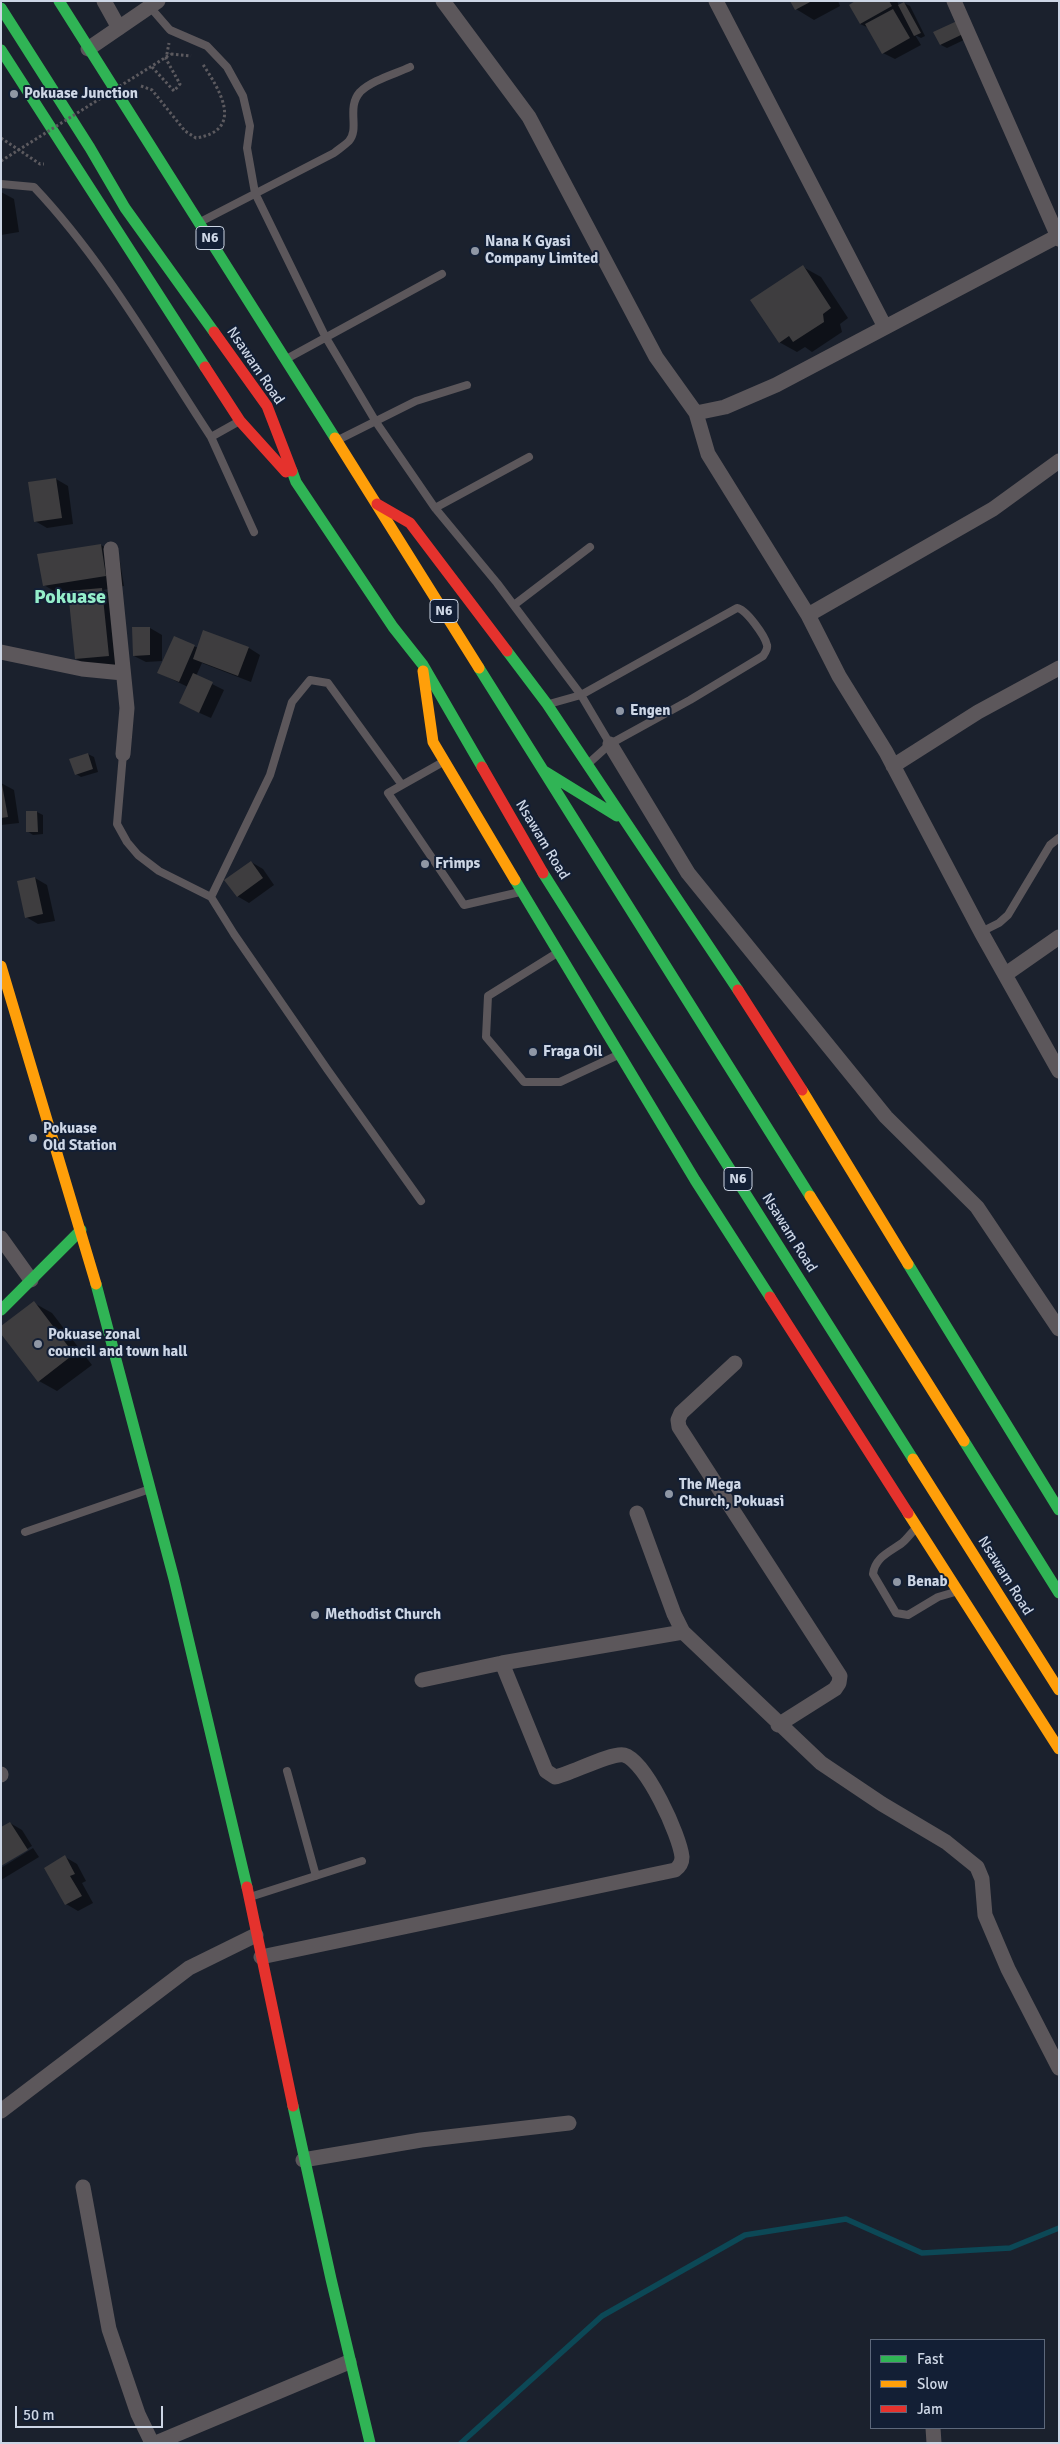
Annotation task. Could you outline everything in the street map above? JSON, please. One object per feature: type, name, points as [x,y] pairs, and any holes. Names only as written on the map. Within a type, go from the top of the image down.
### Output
[{"type":"main road","name":"Nsawam Road","points":[[59,1],[200,222],[1059,1593]]},
{"type":"main road","name":"Nsawam Road","points":[[1,8],[90,148],[125,208],[268,406],[296,482],[392,627],[422,665],[549,882],[1059,1690]]},
{"type":"main road","points":[[1,50],[75,168],[240,420],[296,482]]},
{"type":"main road","points":[[377,504],[410,523],[547,704],[776,1048],[1059,1510]]},
{"type":"main road","points":[[422,665],[433,742],[444,761],[695,1180],[1059,1749]]},
{"type":"main road","points":[[544,771],[624,821]]},
{"type":"main road","points":[[1,966],[81,1230],[152,1489],[224,1787],[303,2160],[349,2362],[370,2443]]},
{"type":"main road","points":[[1,1310],[81,1230]]},
{"type":"street","points":[[104,1],[119,28]]},
{"type":"street","points":[[443,1],[529,117],[656,357],[696,413],[708,454],[808,615],[840,676],[893,766],[981,932],[1059,1071]]},
{"type":"street","points":[[716,1],[885,327]]},
{"type":"street","points":[[696,413],[725,407],[776,386],[1058,237],[954,1]]},
{"type":"street","points":[[88,49],[154,4]]},
{"type":"street","points":[[808,615],[993,509],[1059,461]]},
{"type":"street","points":[[111,549],[128,708],[123,754]]},
{"type":"street","points":[[1,652],[82,668],[123,673]]},
{"type":"street","points":[[893,766],[978,712],[1059,668]]},
{"type":"street","points":[[610,744],[688,873],[886,1117],[977,1208],[1059,1329]]},
{"type":"street","points":[[1006,974],[1059,937]]},
{"type":"street","points":[[1,1238],[31,1280]]},
{"type":"street","points":[[736,1363],[680,1413],[679,1427],[840,1676],[839,1683],[835,1689],[778,1724]]},
{"type":"street","points":[[637,1514],[674,1614],[683,1632],[821,1763],[882,1804],[946,1842],[977,1867],[982,1879],[986,1914],[1012,1976],[1059,2068]]},
{"type":"street","points":[[422,1680],[502,1663],[683,1632]]},
{"type":"street","points":[[261,1957],[675,1870],[679,1867],[682,1857],[672,1826],[647,1776],[628,1757],[616,1756],[555,1777],[546,1771],[502,1663]]},
{"type":"street","points":[[1,2111],[189,1968],[256,1935]]},
{"type":"street","points":[[303,2160],[421,2140],[569,2124]]},
{"type":"street","points":[[83,2187],[109,2328],[138,2414],[152,2443]]},
{"type":"street","points":[[156,2443],[349,2362]]},
{"type":"street","points":[[932,2429],[934,2443]]},
{"type":"lane","points":[[154,4],[170,30],[208,46],[227,66],[243,96],[250,126],[246,148],[256,193],[325,336],[376,422],[435,508],[514,605],[581,695],[610,744]]},
{"type":"lane","points":[[200,222],[334,153],[350,140],[352,133],[352,110],[361,92],[371,85],[410,68]]},
{"type":"lane","points":[[1,184],[34,187],[59,213],[91,253],[211,437],[254,532]]},
{"type":"lane","points":[[285,359],[442,274]]},
{"type":"lane","points":[[336,441],[416,401],[467,386]]},
{"type":"lane","points":[[211,437],[240,420]]},
{"type":"lane","points":[[435,508],[529,457]]},
{"type":"lane","points":[[514,605],[590,547]]},
{"type":"lane","points":[[547,704],[581,695],[737,608],[746,613],[767,644],[763,656],[690,700],[610,744],[587,766]]},
{"type":"lane","points":[[211,897],[270,775],[292,702],[310,680],[328,683],[402,785]]},
{"type":"lane","points":[[123,754],[117,824],[127,842],[138,855],[158,871],[211,897],[316,1054],[421,1201]]},
{"type":"lane","points":[[444,761],[388,793],[464,905],[523,892]]},
{"type":"lane","points":[[981,932],[999,923],[1008,915],[1050,845],[1059,838]]},
{"type":"lane","points":[[559,952],[488,996],[486,1037],[524,1082],[560,1082],[620,1054]]},
{"type":"lane","points":[[25,1532],[152,1489]]},
{"type":"lane","points":[[917,1526],[904,1541],[877,1561],[874,1566],[873,1574],[896,1613],[908,1615],[938,1597],[958,1591]]},
{"type":"lane","points":[[287,1771],[316,1876]]},
{"type":"lane","points":[[248,1898],[362,1861]]},
{"type":"path","points":[[1,162],[171,54],[188,54],[194,57]]},
{"type":"path","points":[[152,67],[174,91],[180,84],[166,59]]},
{"type":"path","points":[[105,74],[152,90],[185,131],[196,138],[207,136],[220,130],[224,120],[224,102],[200,60]]},
{"type":"path","points":[[1,138],[40,164],[75,168]]},
{"type":"building","points":[[790,1],[812,1],[795,10]]},
{"type":"building","points":[[855,1],[889,1],[892,6],[860,24],[849,5]]},
{"type":"building","points":[[904,2],[921,33],[914,36],[898,5]]},
{"type":"building","points":[[893,9],[910,38],[882,54],[865,24]]},
{"type":"building","points":[[957,21],[963,34],[940,45],[933,32]]},
{"type":"building","points":[[803,265],[831,308],[823,314],[824,322],[793,342],[789,336],[779,343],[750,300]]},
{"type":"building","points":[[56,478],[62,518],[34,522],[28,482]]},
{"type":"building","points":[[101,544],[106,576],[43,586],[37,554]]},
{"type":"building","points":[[102,588],[109,656],[75,659],[68,591]]},
{"type":"building","points":[[132,627],[150,627],[150,655],[133,656]]},
{"type":"building","points":[[203,630],[249,647],[238,676],[193,659]]},
{"type":"building","points":[[174,636],[195,645],[179,682],[157,673]]},
{"type":"building","points":[[193,673],[213,682],[199,713],[179,703]]},
{"type":"building","points":[[88,753],[93,769],[75,775],[69,759]]},
{"type":"building","points":[[1,779],[8,817],[1,818]]},
{"type":"building","points":[[26,811],[37,811],[38,832],[26,832]]},
{"type":"building","points":[[251,861],[263,878],[237,897],[224,880]]},
{"type":"building","points":[[35,877],[43,914],[25,918],[17,881]]},
{"type":"building","name":"Pokuase zonal council and town hall","points":[[34,1301],[74,1354],[38,1382],[1,1334],[1,1326]]},
{"type":"building","points":[[10,1822],[28,1850],[1,1866],[1,1827]]},
{"type":"building","points":[[65,1855],[75,1874],[70,1876],[82,1896],[65,1905],[44,1868]]},
{"type":"waterway","points":[[461,2443],[602,2316],[745,2235],[846,2219],[922,2253],[1010,2248],[1059,2228]]},
{"type":"traffic: fast","points":[[59,1],[335,438]]},
{"type":"traffic: fast","points":[[1,8],[90,148],[125,208],[214,332]]},
{"type":"traffic: fast","points":[[1,50],[205,367]]},
{"type":"traffic: fast","points":[[292,471],[296,482],[393,627],[423,665],[482,767]]},
{"type":"traffic: fast","points":[[507,651],[547,704],[738,990]]},
{"type":"traffic: fast","points":[[479,668],[810,1196]]},
{"type":"traffic: fast","points":[[544,771],[617,816]]},
{"type":"traffic: fast","points":[[543,873],[913,1459]]},
{"type":"traffic: fast","points":[[515,880],[695,1180],[770,1297]]},
{"type":"traffic: fast","points":[[1,1310],[81,1230]]},
{"type":"traffic: fast","points":[[908,1264],[1059,1510]]},
{"type":"traffic: fast","points":[[96,1284],[174,1579],[247,1887]]},
{"type":"traffic: fast","points":[[964,1441],[1059,1593]]},
{"type":"traffic: fast","points":[[293,2106],[370,2443]]},
{"type":"traffic: slow","points":[[335,438],[479,668]]},
{"type":"traffic: slow","points":[[423,671],[433,742],[515,880]]},
{"type":"traffic: slow","points":[[1,966],[96,1284]]},
{"type":"traffic: slow","points":[[802,1090],[908,1264]]},
{"type":"traffic: slow","points":[[810,1196],[964,1441]]},
{"type":"traffic: slow","points":[[913,1459],[1059,1690]]},
{"type":"traffic: slow","points":[[908,1513],[1059,1749]]},
{"type":"traffic: jam","points":[[214,332],[267,406],[292,471]]},
{"type":"traffic: jam","points":[[205,367],[240,421],[286,472]]},
{"type":"traffic: jam","points":[[377,504],[410,523],[507,651]]},
{"type":"traffic: jam","points":[[482,767],[543,873]]},
{"type":"traffic: jam","points":[[738,990],[802,1090]]},
{"type":"traffic: jam","points":[[770,1297],[908,1513]]},
{"type":"traffic: jam","points":[[247,1887],[293,2106]]},
{"type":"place","name":"Pokuase Junction","points":[[14,94]]},
{"type":"place","name":"Nana K Gyasi Company Limited","points":[[475,251]]},
{"type":"place","name":"Engen","points":[[620,711]]},
{"type":"place","name":"Frimps","points":[[425,864]]},
{"type":"place","name":"Fraga Oil","points":[[533,1052]]},
{"type":"place","name":"Pokuase Old Station","points":[[33,1138]]},
{"type":"place","name":"Pokuase zonal council and town hall","points":[[38,1344]]},
{"type":"place","name":"The Mega Church, Pokuasi","points":[[669,1494]]},
{"type":"place","name":"Benab","points":[[897,1582]]},
{"type":"place","name":"Methodist Church","points":[[315,1615]]},
{"type":"district","name":"Pokuase","points":[[70,598]]}]
